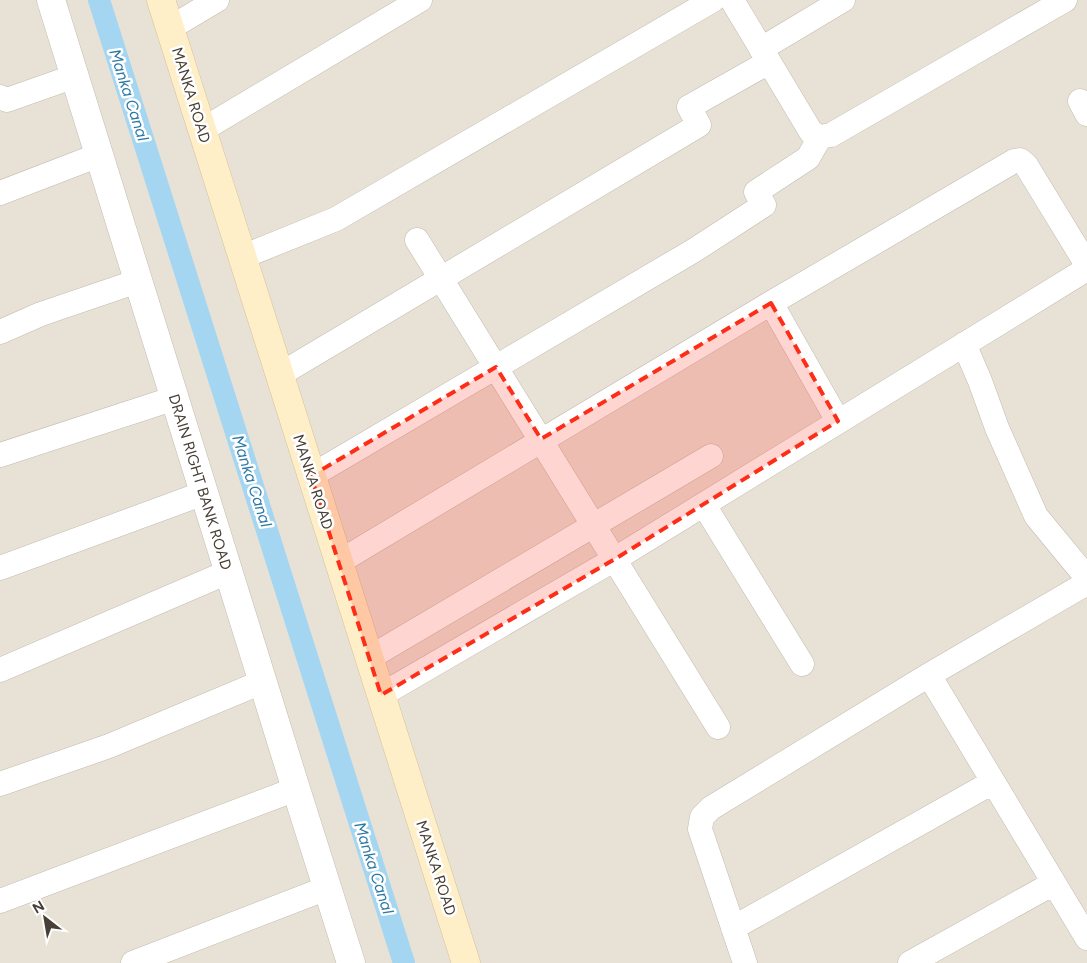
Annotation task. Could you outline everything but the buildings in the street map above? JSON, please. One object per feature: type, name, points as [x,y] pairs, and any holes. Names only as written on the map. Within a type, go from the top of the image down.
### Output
[{"type":"main road","name":"MANKA ROAD","points":[[161,0],[466,963]]},
{"type":"street","name":"DRAIN RIGHT BANK ROAD","points":[[51,0],[351,963]]},
{"type":"street","points":[[170,28],[217,0]]},
{"type":"street","points":[[202,130],[420,0]]},
{"type":"street","points":[[242,257],[336,219],[713,0]]},
{"type":"street","points":[[732,0],[812,132],[820,137],[831,136],[1062,1]]},
{"type":"street","points":[[280,375],[699,125],[689,107],[843,0]]},
{"type":"street","points":[[0,97],[7,100],[75,76]]},
{"type":"street","points":[[311,476],[496,368],[693,250],[764,205],[756,192],[808,158],[820,137]]},
{"type":"street","points":[[0,193],[99,155]]},
{"type":"street","points":[[339,562],[541,439],[1014,161],[1020,160],[1026,165],[1087,267],[615,560],[381,695]]},
{"type":"street","points":[[418,240],[718,727]]},
{"type":"street","points":[[0,332],[41,314],[138,281]]},
{"type":"street","points":[[770,303],[838,421]]},
{"type":"street","points":[[964,344],[997,428],[1036,516],[1087,578]]},
{"type":"street","points":[[0,455],[175,398]]},
{"type":"street","points":[[369,658],[711,456]]},
{"type":"street","points":[[0,568],[204,493]]},
{"type":"street","points":[[704,505],[802,664]]},
{"type":"street","points":[[0,670],[228,572]]},
{"type":"street","points":[[745,963],[700,829],[702,817],[711,808],[929,675],[1087,583]]},
{"type":"street","points":[[929,675],[1087,938]]},
{"type":"street","points":[[0,784],[109,746],[262,682]]},
{"type":"street","points":[[733,928],[993,782]]},
{"type":"street","points":[[0,901],[296,790]]},
{"type":"street","points":[[910,963],[1054,883]]},
{"type":"street","points":[[133,963],[327,888]]},
{"type":"highlighted area","points":[[771,303],[838,421],[615,559],[381,695],[311,476],[496,367],[541,439]]},
{"type":"shaded area","points":[[0,0],[1087,0],[1087,963],[0,963]]},
{"type":"waterway","name":"Manka Canal","points":[[99,0],[404,963]]}]
